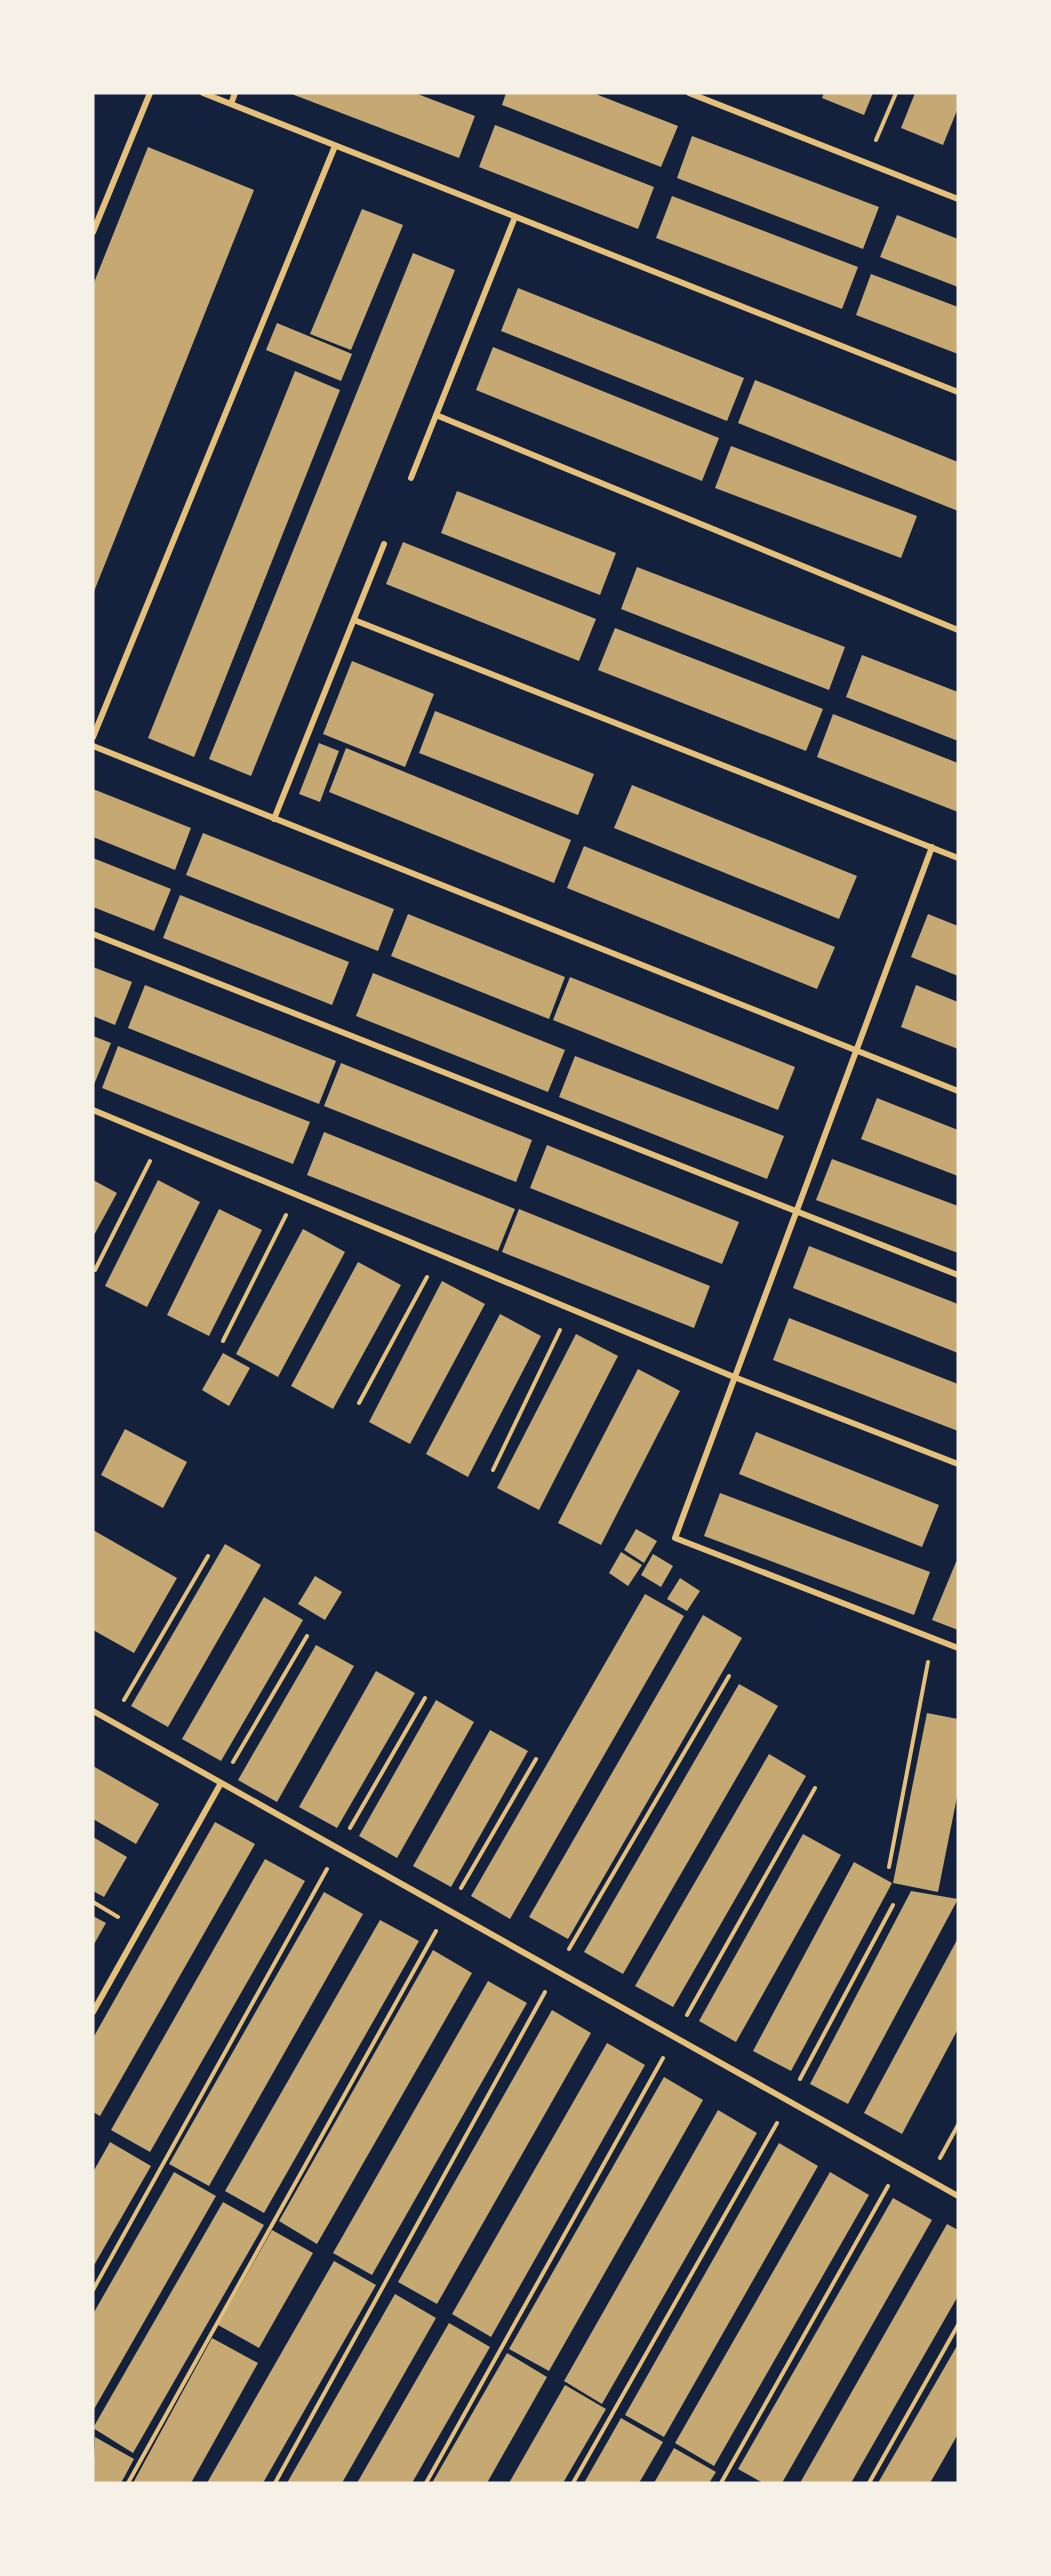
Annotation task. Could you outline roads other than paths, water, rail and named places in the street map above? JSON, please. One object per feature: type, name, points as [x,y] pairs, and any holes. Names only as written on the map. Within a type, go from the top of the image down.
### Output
[{"type":"street","points":[[93,232],[150,93]]},
{"type":"street","points":[[203,93],[958,392]]},
{"type":"street","points":[[231,104],[235,93]]},
{"type":"street","points":[[688,93],[958,199]]},
{"type":"street","points":[[93,737],[335,146]]},
{"type":"street","points":[[411,478],[515,217]]},
{"type":"street","points":[[436,415],[958,630]]},
{"type":"street","points":[[274,819],[384,544]]},
{"type":"street","points":[[354,620],[958,858]]},
{"type":"street","points":[[93,746],[958,1091]]},
{"type":"street","points":[[932,847],[675,1538],[958,1648]]},
{"type":"street","points":[[93,934],[958,1275]]},
{"type":"street","points":[[93,1110],[734,1377],[958,1464]]},
{"type":"street","points":[[93,1711],[958,2196]]},
{"type":"street","points":[[93,2012],[221,1783]]}]
